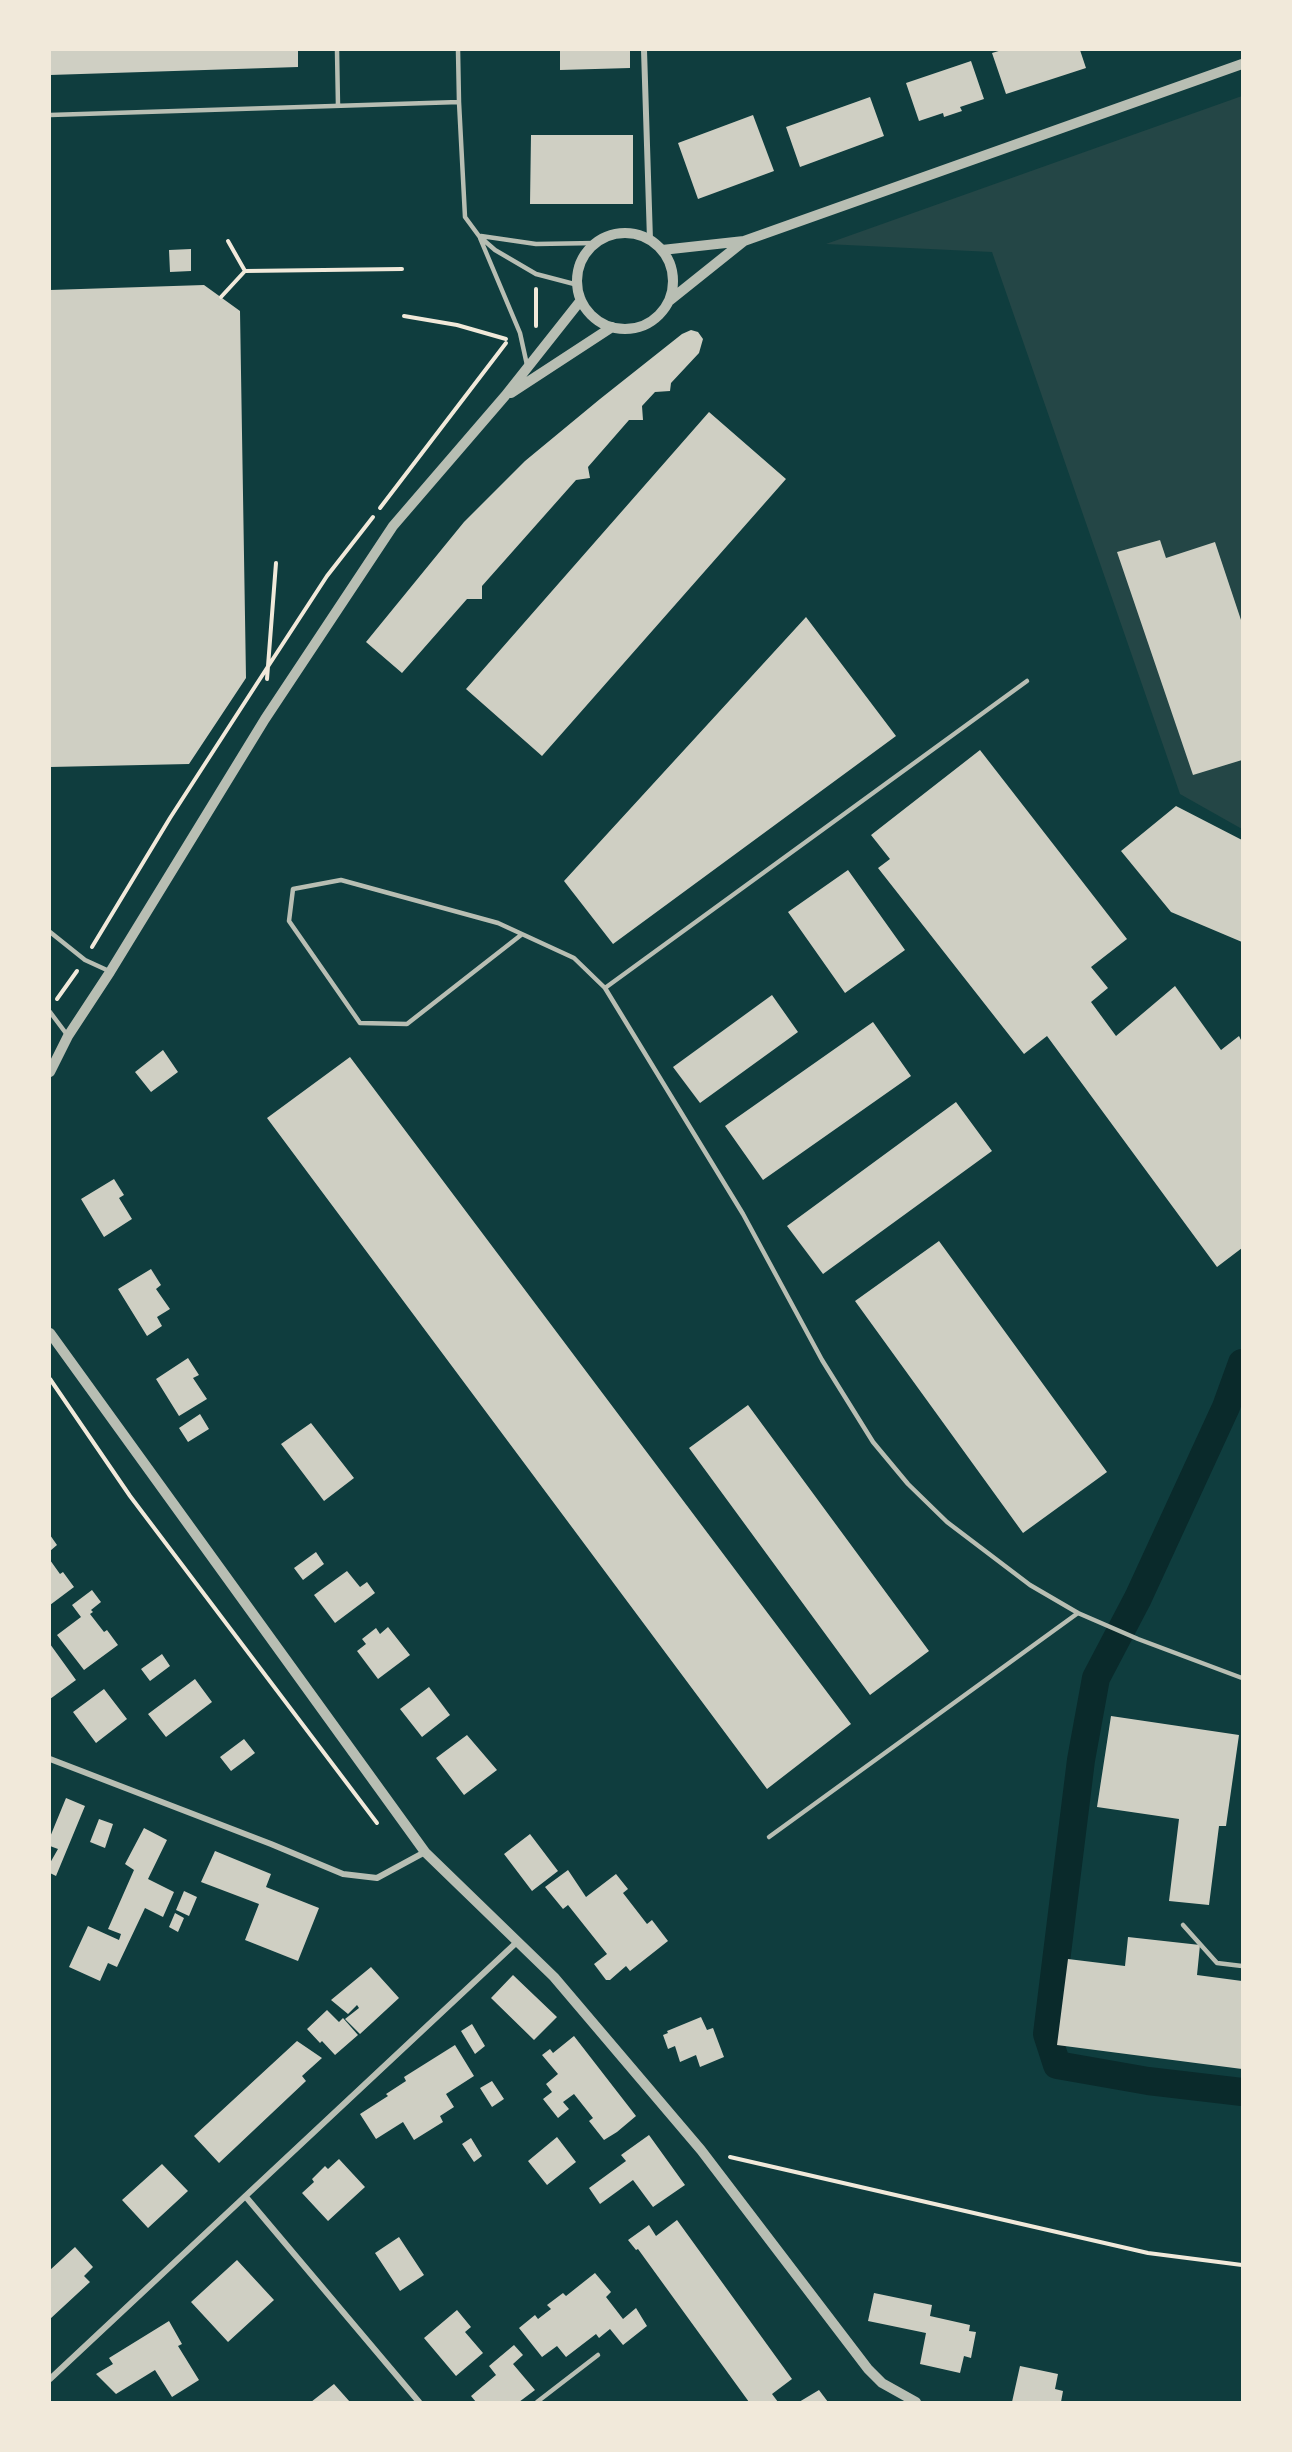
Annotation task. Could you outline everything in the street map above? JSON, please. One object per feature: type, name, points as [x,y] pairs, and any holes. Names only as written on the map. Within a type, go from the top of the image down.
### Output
[{"type":"street","points":[[644,50],[650,240]]},
{"type":"street","points":[[662,250],[744,241],[1242,64]]},
{"type":"street","points":[[623,233],[637,234],[650,240],[662,250],[669,261],[673,274],[673,288],[669,301],[652,321],[639,327],[626,329],[612,327],[599,321],[581,300],[578,285],[579,269],[585,255],[596,243],[609,236],[623,233]]},
{"type":"street","points":[[669,301],[744,241]]},
{"type":"street","points":[[50,1072],[68,1036],[110,972],[265,719],[393,526],[506,396],[581,300]]},
{"type":"street","points":[[506,396],[612,327]]},
{"type":"street","points":[[50,1333],[425,1852],[554,1977],[701,2150],[868,2369],[882,2383],[916,2403]]},
{"type":"street","points":[[50,1759],[272,1844],[343,1874],[377,1878],[425,1852]]},
{"type":"street","points":[[50,2379],[519,1941]]},
{"type":"street","points":[[246,2197],[419,2403]]},
{"type":"lane","points":[[337,50],[338,106]]},
{"type":"lane","points":[[458,50],[465,217],[479,236],[495,250],[536,274],[578,285]]},
{"type":"lane","points":[[50,115],[459,102]]},
{"type":"lane","points":[[479,236],[536,244],[596,243]]},
{"type":"lane","points":[[479,236],[520,333],[527,367]]},
{"type":"lane","points":[[605,988],[1027,681]]},
{"type":"lane","points":[[521,935],[407,1024],[360,1023],[290,921],[293,889],[342,880],[498,923],[574,958],[605,988],[743,1214],[822,1360],[873,1442],[908,1484],[947,1522],[1030,1585],[1078,1613],[1138,1639],[1242,1678]]},
{"type":"lane","points":[[50,932],[85,960],[110,972]]},
{"type":"lane","points":[[50,1012],[68,1036]]},
{"type":"lane","points":[[769,1837],[1078,1613]]},
{"type":"lane","points":[[1183,1925],[1217,1964],[1242,1966]]},
{"type":"lane","points":[[537,2403],[598,2355]]},
{"type":"path","points":[[228,241],[245,271]]},
{"type":"path","points":[[221,297],[245,271],[402,269]]},
{"type":"path","points":[[404,316],[457,325],[509,339]]},
{"type":"path","points":[[265,719],[276,563]]},
{"type":"path","points":[[50,1379],[130,1496],[379,1825]]},
{"type":"path","points":[[701,2150],[1148,2253],[1242,2265]]},
{"type":"shaded area","points":[[1242,96],[1242,829],[1180,794],[992,252],[826,244]]},
{"type":"building","points":[[50,50],[298,50],[298,67],[50,75]]},
{"type":"building","points":[[560,50],[630,50],[630,68],[560,70]]},
{"type":"building","points":[[1002,50],[1080,50],[1086,68],[1006,94],[992,53]]},
{"type":"building","points":[[971,61],[984,99],[960,107],[962,111],[944,117],[943,113],[919,121],[906,83]]},
{"type":"building","points":[[870,97],[884,136],[800,167],[786,127]]},
{"type":"building","points":[[753,115],[774,171],[698,199],[678,143]]},
{"type":"building","points":[[531,135],[633,135],[633,204],[530,204]]},
{"type":"building","points":[[191,249],[191,271],[170,272],[169,250]]},
{"type":"building","points":[[204,285],[240,311],[246,678],[189,764],[50,767],[50,290]]},
{"type":"building","points":[[691,330],[698,332],[703,339],[699,353],[671,383],[670,391],[655,392],[642,406],[643,420],[629,420],[588,467],[590,478],[576,480],[482,586],[482,599],[467,599],[402,673],[366,642],[464,522],[525,461],[682,334]]},
{"type":"building","points":[[709,412],[786,479],[542,756],[466,689]]},
{"type":"building","points":[[1160,540],[1166,558],[1215,542],[1242,623],[1242,760],[1193,775],[1117,552]]},
{"type":"building","points":[[806,617],[896,736],[613,944],[564,881]]},
{"type":"building","points":[[980,750],[1127,939],[1091,967],[1108,988],[1091,1002],[1116,1036],[1175,986],[1221,1050],[1239,1036],[1242,1042],[1242,1248],[1217,1267],[1047,1036],[1024,1054],[878,868],[890,859],[871,835]]},
{"type":"building","points":[[1176,806],[1242,840],[1242,942],[1171,912],[1121,851]]},
{"type":"building","points":[[848,870],[905,950],[845,993],[788,912]]},
{"type":"building","points":[[772,995],[798,1032],[700,1103],[673,1067]]},
{"type":"building","points":[[873,1022],[911,1076],[763,1180],[725,1126]]},
{"type":"building","points":[[163,1050],[178,1072],[151,1092],[135,1072]]},
{"type":"building","points":[[350,1057],[851,1724],[767,1789],[267,1118]]},
{"type":"building","points":[[956,1102],[992,1151],[823,1274],[787,1226]]},
{"type":"building","points":[[114,1179],[124,1195],[119,1198],[132,1219],[104,1237],[81,1199]]},
{"type":"building","points":[[939,1241],[1107,1472],[1023,1533],[855,1301]]},
{"type":"building","points":[[151,1269],[161,1285],[156,1289],[170,1309],[157,1317],[162,1326],[147,1336],[118,1289]]},
{"type":"building","points":[[188,1358],[199,1375],[193,1378],[207,1399],[179,1416],[156,1379]]},
{"type":"building","points":[[748,1405],[929,1651],[870,1695],[689,1448]]},
{"type":"building","points":[[200,1414],[209,1429],[188,1442],[179,1428]]},
{"type":"building","points":[[311,1423],[354,1478],[324,1501],[281,1444]]},
{"type":"building","points":[[50,1535],[57,1545],[50,1551]]},
{"type":"building","points":[[316,1552],[324,1564],[303,1580],[294,1568]]},
{"type":"building","points":[[50,1560],[60,1574],[63,1572],[74,1587],[50,1605]]},
{"type":"building","points":[[347,1571],[360,1587],[367,1582],[375,1593],[335,1623],[314,1595]]},
{"type":"building","points":[[92,1590],[101,1602],[91,1610],[93,1612],[90,1614],[104,1632],[107,1630],[118,1645],[84,1670],[57,1635],[81,1617],[72,1605]]},
{"type":"building","points":[[388,1627],[410,1655],[378,1679],[357,1651],[366,1644],[362,1639],[376,1628],[380,1634]]},
{"type":"building","points":[[50,1644],[76,1680],[50,1699]]},
{"type":"building","points":[[162,1654],[170,1666],[150,1681],[141,1669]]},
{"type":"building","points":[[195,1679],[212,1702],[166,1737],[148,1714]]},
{"type":"building","points":[[429,1687],[450,1715],[422,1737],[400,1709]]},
{"type":"building","points":[[104,1689],[127,1719],[96,1743],[73,1712]]},
{"type":"building","points":[[1111,1716],[1239,1735],[1226,1826],[1219,1826],[1209,1905],[1169,1901],[1179,1819],[1097,1807]]},
{"type":"building","points":[[467,1735],[497,1770],[464,1795],[436,1758]]},
{"type":"building","points":[[244,1739],[255,1753],[231,1771],[220,1757]]},
{"type":"building","points":[[66,1798],[85,1806],[56,1876],[50,1873],[50,1863],[58,1849],[50,1846],[50,1837]]},
{"type":"building","points":[[99,1819],[113,1824],[105,1848],[90,1842]]},
{"type":"building","points":[[144,1828],[167,1840],[148,1879],[174,1892],[163,1917],[145,1908],[117,1967],[108,1963],[100,1981],[69,1967],[88,1926],[119,1940],[121,1934],[108,1929],[134,1870],[125,1864]]},
{"type":"building","points":[[530,1834],[558,1871],[532,1891],[504,1854]]},
{"type":"building","points":[[215,1851],[271,1874],[266,1887],[319,1908],[298,1961],[245,1940],[259,1904],[201,1882]]},
{"type":"building","points":[[568,1870],[586,1897],[616,1874],[628,1889],[623,1893],[647,1924],[652,1920],[668,1941],[630,1971],[626,1966],[610,1980],[606,1980],[594,1964],[607,1954],[568,1905],[563,1909],[545,1887]]},
{"type":"building","points":[[184,1891],[197,1897],[189,1916],[176,1910]]},
{"type":"building","points":[[175,1913],[184,1918],[178,1932],[169,1927]]},
{"type":"building","points":[[1128,1937],[1200,1945],[1197,1975],[1242,1981],[1242,2069],[1057,2045],[1068,1959],[1125,1966]]},
{"type":"building","points":[[371,1967],[399,1998],[360,2034],[345,2019],[359,2008],[357,2005],[348,2014],[331,2000]]},
{"type":"building","points":[[513,1975],[557,2017],[534,2040],[491,1998]]},
{"type":"building","points":[[327,2010],[339,2022],[343,2018],[358,2035],[335,2055],[307,2029]]},
{"type":"building","points":[[701,2017],[707,2030],[713,2028],[724,2057],[700,2067],[696,2055],[680,2062],[675,2046],[668,2049],[663,2035],[668,2033],[667,2031]]},
{"type":"building","points":[[472,2024],[485,2046],[475,2054],[461,2031]]},
{"type":"building","points":[[574,2036],[636,2116],[604,2140],[589,2121],[593,2118],[574,2094],[563,2102],[569,2109],[558,2118],[543,2099],[552,2092],[546,2084],[558,2074],[542,2055],[550,2049],[553,2053]]},
{"type":"building","points":[[297,2041],[322,2058],[302,2076],[306,2081],[219,2163],[194,2136]]},
{"type":"building","points":[[455,2045],[474,2076],[446,2094],[454,2107],[440,2116],[443,2122],[414,2140],[403,2122],[376,2139],[360,2114],[406,2081],[404,2077]]},
{"type":"building","points":[[492,2081],[504,2099],[492,2107],[480,2088]]},
{"type":"building","points":[[649,2135],[685,2185],[653,2207],[633,2180],[600,2204],[589,2188],[626,2161],[621,2155]]},
{"type":"building","points":[[557,2137],[576,2162],[547,2185],[528,2161]]},
{"type":"building","points":[[471,2138],[482,2156],[474,2162],[462,2144]]},
{"type":"building","points":[[339,2159],[365,2187],[328,2221],[302,2193],[314,2182],[312,2179],[325,2166],[328,2169]]},
{"type":"building","points":[[162,2164],[188,2191],[148,2228],[122,2200]]},
{"type":"building","points":[[677,2220],[792,2379],[772,2394],[778,2402],[749,2402],[638,2249],[636,2250],[628,2240],[649,2225],[656,2236]]},
{"type":"building","points":[[399,2237],[424,2275],[400,2291],[375,2253]]},
{"type":"building","points":[[75,2247],[93,2267],[84,2276],[90,2282],[50,2319],[50,2270]]},
{"type":"building","points":[[237,2260],[274,2300],[228,2342],[191,2302]]},
{"type":"building","points":[[595,2273],[611,2292],[606,2297],[623,2319],[636,2308],[647,2326],[623,2345],[610,2329],[599,2338],[596,2334],[566,2357],[557,2346],[542,2357],[519,2328],[535,2315],[538,2319],[551,2309],[547,2305],[563,2293],[566,2296]]},
{"type":"building","points":[[874,2293],[932,2305],[930,2316],[970,2325],[969,2331],[976,2332],[971,2358],[964,2356],[960,2373],[920,2364],[926,2333],[868,2321]]},
{"type":"building","points":[[457,2310],[471,2327],[465,2332],[483,2353],[456,2376],[424,2338]]},
{"type":"building","points":[[169,2321],[182,2344],[178,2346],[199,2380],[172,2397],[155,2370],[116,2394],[96,2374],[113,2364],[109,2358]]},
{"type":"building","points":[[514,2345],[523,2355],[513,2364],[535,2390],[519,2402],[476,2402],[471,2396],[496,2375],[489,2366]]},
{"type":"building","points":[[1020,2366],[1058,2374],[1055,2389],[1063,2391],[1061,2402],[1012,2402]]},
{"type":"building","points":[[334,2384],[350,2402],[311,2402]]},
{"type":"building","points":[[819,2390],[828,2402],[799,2402]]},
{"type":"waterway","points":[[1242,1363],[1226,1407],[1138,1598],[1096,1678],[1081,1760],[1047,2034],[1057,2065],[1148,2081],[1242,2092]]}]
